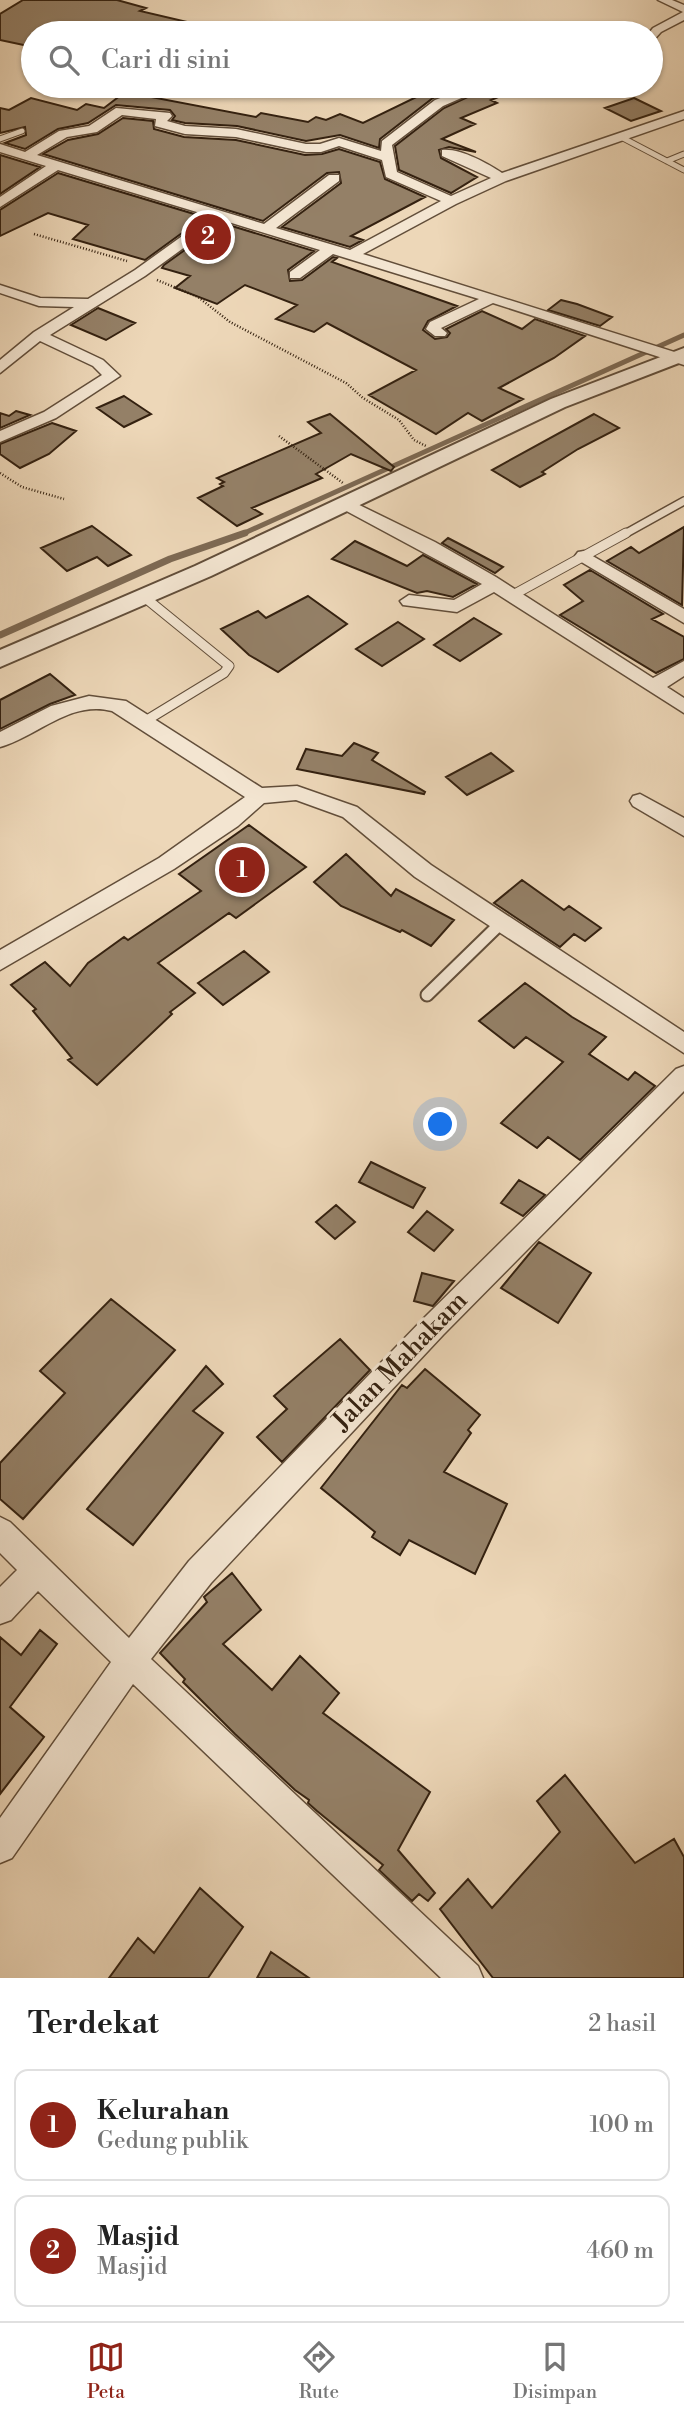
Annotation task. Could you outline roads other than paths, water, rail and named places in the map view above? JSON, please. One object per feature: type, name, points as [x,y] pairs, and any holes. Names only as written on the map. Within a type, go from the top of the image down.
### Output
[{"type":"street","points":[[663,0],[684,9]]},
{"type":"street","points":[[663,26],[684,15]]},
{"type":"street","points":[[670,22],[684,27]]},
{"type":"street","points":[[451,201],[391,174],[386,144],[389,138],[439,103],[452,98]]},
{"type":"street","points":[[27,156],[63,134],[93,129],[120,111],[170,113],[159,123],[186,130],[236,133],[306,148],[321,148],[339,142],[389,158]]},
{"type":"street","points":[[350,256],[451,201],[501,178],[684,115]]},
{"type":"street","points":[[0,148],[678,356]]},
{"type":"street","points":[[446,153],[484,167],[501,178]]},
{"type":"street","points":[[0,202],[57,165]]},
{"type":"street","points":[[265,230],[334,178]]},
{"type":"street","points":[[0,368],[40,335],[144,270],[219,216]]},
{"type":"street","points":[[295,275],[329,250]]},
{"type":"street","points":[[1,289],[39,302],[92,303]]},
{"type":"street","points":[[440,333],[433,328],[435,326],[490,299]]},
{"type":"street","points":[[0,437],[50,415],[112,376],[98,363],[40,335]]},
{"type":"street","points":[[0,659],[143,596],[346,495],[558,403],[678,356]]},
{"type":"street","points":[[346,495],[513,595],[684,707]]},
{"type":"street","points":[[584,556],[684,617]]},
{"type":"street","points":[[410,601],[451,607],[495,584]]},
{"type":"street","points":[[653,687],[684,667]]},
{"type":"street","points":[[0,740],[64,709],[98,701],[119,706],[259,796],[297,793],[350,812],[423,871],[684,1044]]},
{"type":"street","points":[[0,961],[180,854],[238,816],[259,796]]},
{"type":"street","points":[[640,801],[684,828]]},
{"type":"street","name":"Jalan Mahakam","points":[[0,1846],[131,1660],[200,1572],[555,1202],[684,1076]]},
{"type":"street","points":[[0,1532],[466,1978]]},
{"type":"street","points":[[0,1609],[38,1569]]},
{"type":"lane","points":[[0,139],[22,131]]},
{"type":"lane","points":[[621,137],[684,170]]},
{"type":"lane","points":[[667,161],[684,154]]},
{"type":"lane","points":[[513,595],[684,501]]},
{"type":"lane","points":[[142,723],[218,677],[229,666],[143,596]]},
{"type":"lane","points":[[427,995],[501,923]]},
{"type":"waterway","points":[[243,534],[684,335]]},
{"type":"waterway","points":[[0,635],[170,559],[243,534]]},
{"type":"place","name":"Masjid","points":[[208,237]]},
{"type":"place","name":"Kelurahan","points":[[242,870]]}]
